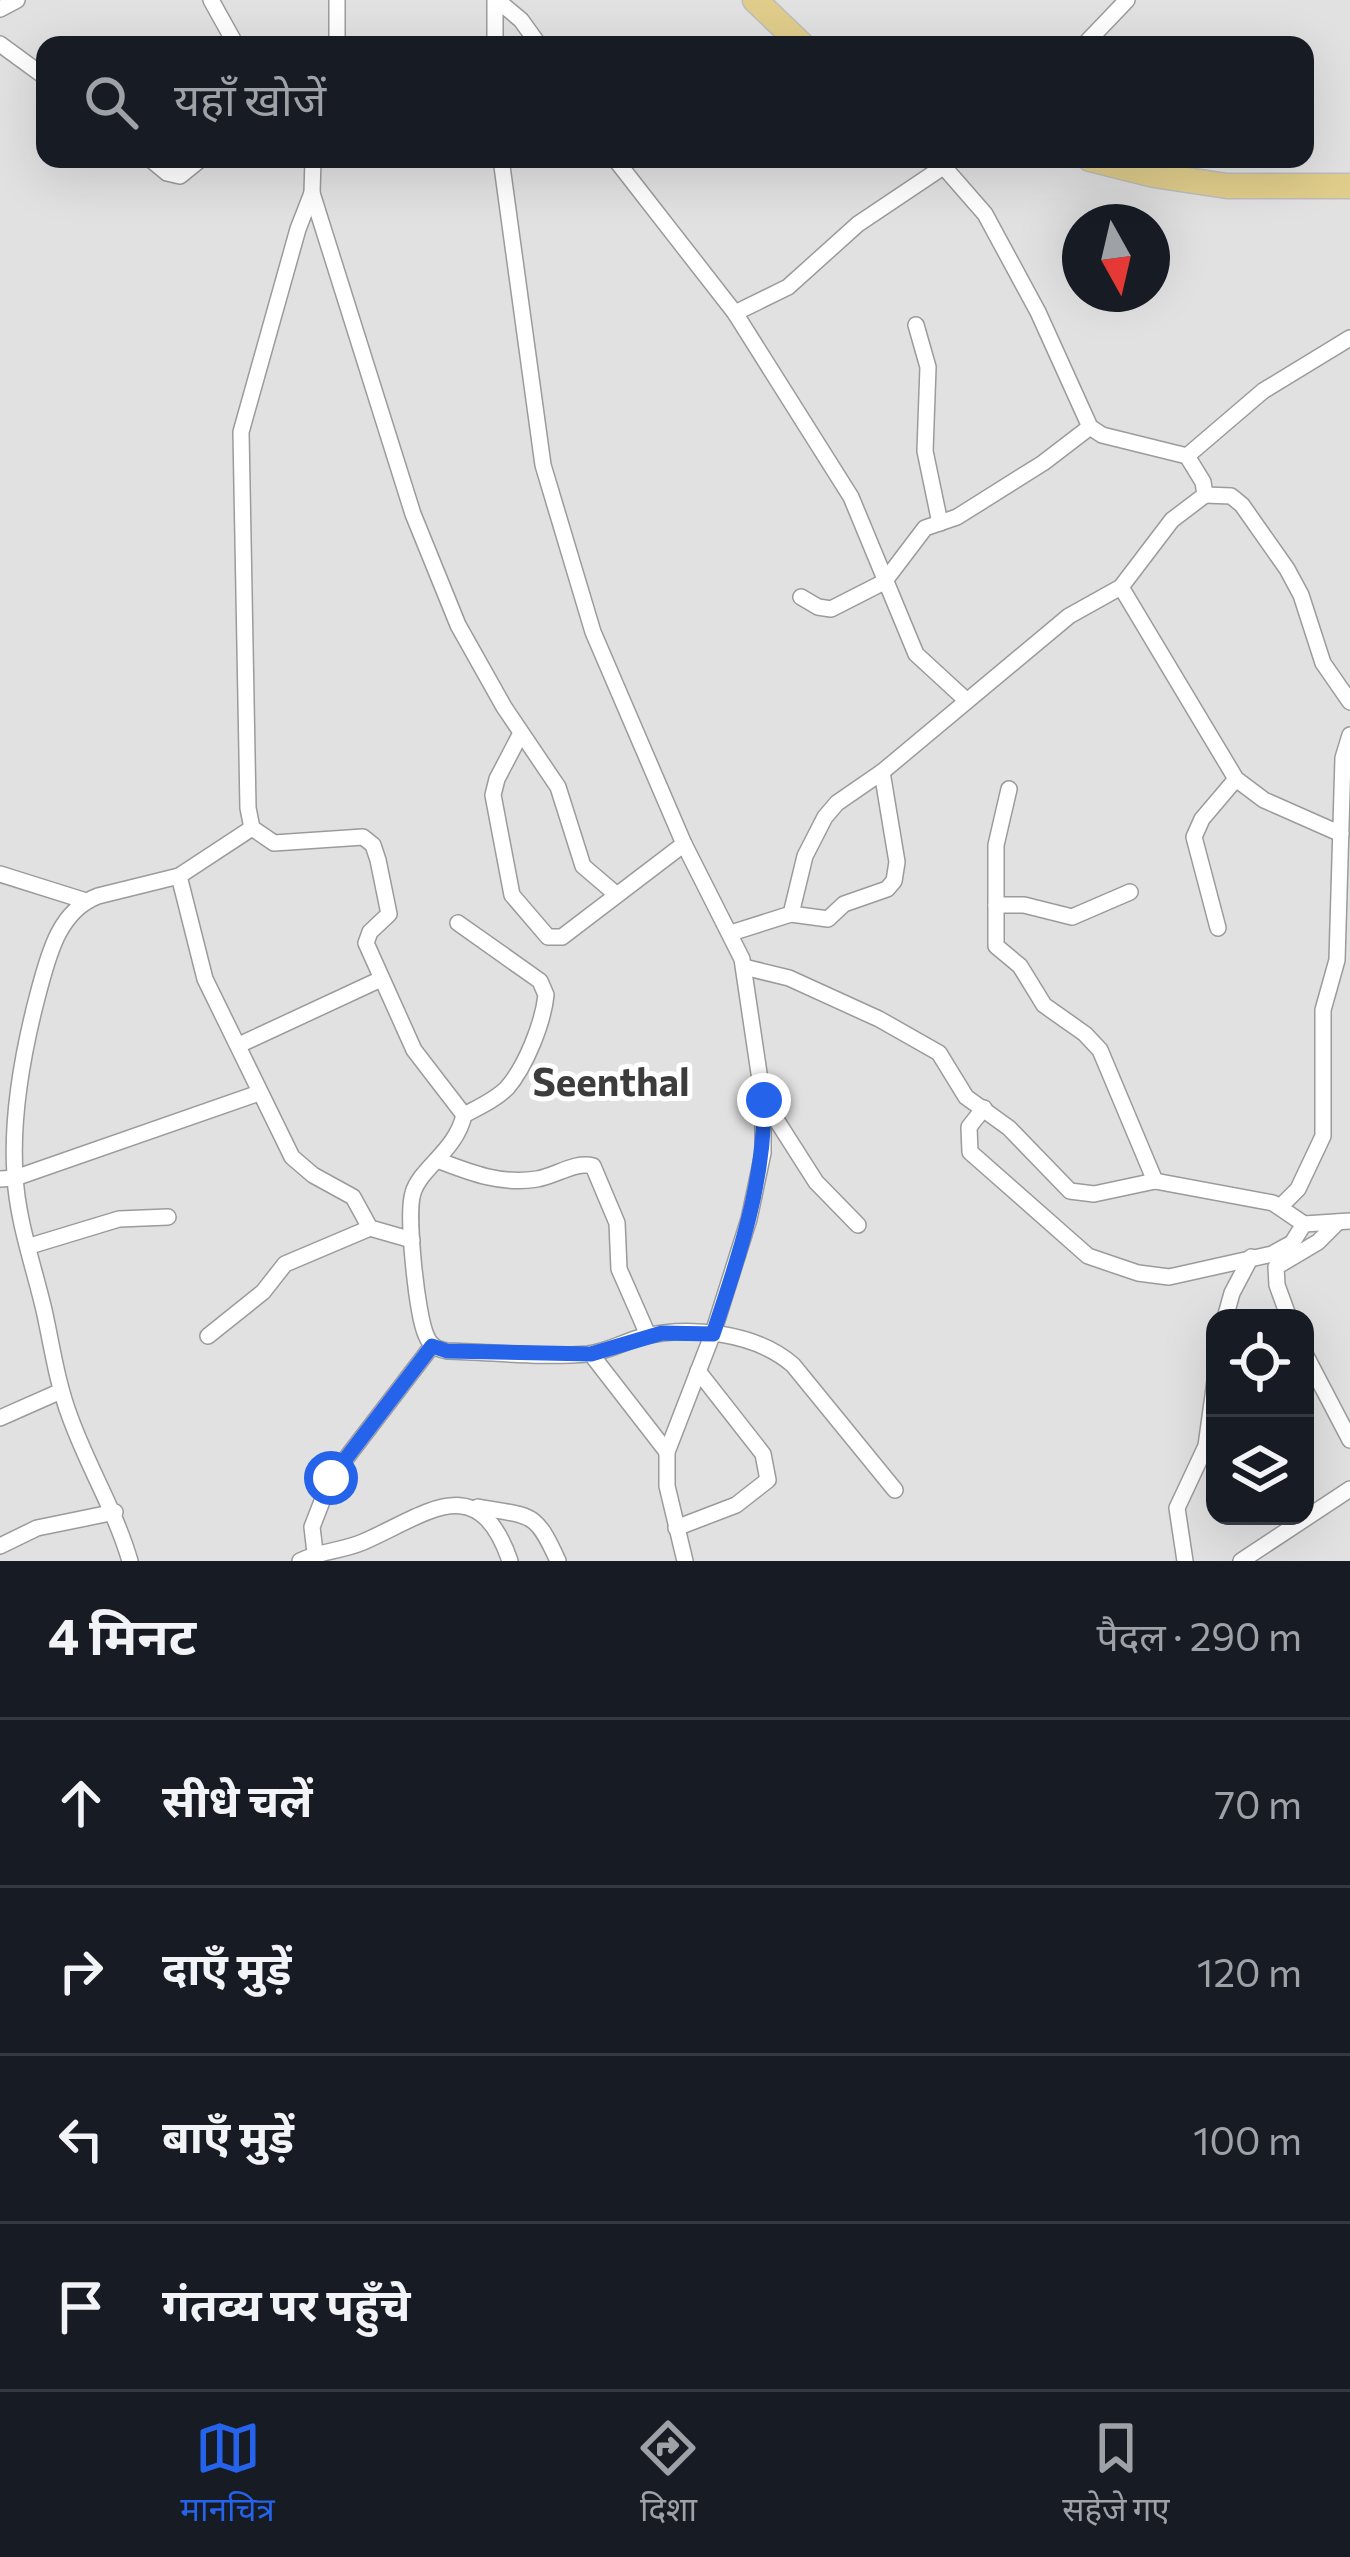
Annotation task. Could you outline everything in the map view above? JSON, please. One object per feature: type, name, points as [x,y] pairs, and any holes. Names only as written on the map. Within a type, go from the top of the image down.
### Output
[{"type":"main road","points":[[755,0],[793,36]]},
{"type":"main road","points":[[1126,168],[1227,186],[1350,186]]},
{"type":"street","points":[[0,9],[17,0]]},
{"type":"street","points":[[211,0],[231,36]]},
{"type":"street","points":[[337,0],[338,36]]},
{"type":"street","points":[[495,36],[496,0]]},
{"type":"street","points":[[496,0],[533,36]]},
{"type":"street","points":[[1093,36],[1127,0]]},
{"type":"street","points":[[0,44],[36,70]]},
{"type":"street","points":[[161,168],[180,176],[190,168]]},
{"type":"street","points":[[313,168],[312,193],[241,432],[248,808],[252,828],[274,843],[350,835],[364,837],[373,845],[388,914],[366,943],[414,1050],[464,1115]]},
{"type":"street","points":[[502,168],[543,465],[593,632],[684,844],[744,968],[764,1100],[763,1153],[749,1219],[713,1334],[667,1452],[667,1486],[685,1561]]},
{"type":"street","points":[[622,168],[735,313],[851,497],[916,654],[965,700]]},
{"type":"street","points":[[735,313],[788,287],[858,224],[933,168]]},
{"type":"street","points":[[944,168],[991,225],[1038,312],[1090,427],[1102,435],[1187,456],[1203,482],[1205,495]]},
{"type":"street","points":[[312,193],[413,514],[458,625],[521,734],[558,787],[583,866],[617,895]]},
{"type":"street","points":[[916,325],[928,367],[925,451],[940,523]]},
{"type":"street","points":[[1187,456],[1263,391],[1350,338]]},
{"type":"street","points":[[801,596],[831,609],[884,582],[920,533],[957,517],[1090,427]]},
{"type":"street","points":[[791,914],[805,856],[825,817],[1069,616],[1121,587],[1172,520],[1205,495],[1231,496],[1276,553],[1295,582],[1323,663],[1350,702]]},
{"type":"street","points":[[1121,587],[1236,779],[1344,844]]},
{"type":"street","points":[[521,734],[496,779],[493,795],[509,886],[542,932],[555,939],[684,844]]},
{"type":"street","points":[[1281,1207],[1298,1190],[1323,1136],[1322,1023],[1336,960],[1344,844],[1343,758],[1350,735]]},
{"type":"street","points":[[731,933],[791,914],[828,919],[844,904],[887,889],[894,881],[897,862],[882,772]]},
{"type":"street","points":[[1218,928],[1194,837],[1202,819],[1236,779]]},
{"type":"street","points":[[1009,789],[996,845],[996,946],[1020,966],[1044,1005],[1100,1050],[1155,1181]]},
{"type":"street","points":[[0,874],[86,901],[179,876],[252,828]]},
{"type":"street","points":[[179,876],[205,979],[292,1157],[353,1197],[370,1228]]},
{"type":"street","points":[[996,905],[1024,905],[1063,918],[1130,892]]},
{"type":"street","points":[[86,901],[60,930],[34,1010],[7,1178],[30,1246],[62,1391],[78,1436],[116,1512],[130,1561]]},
{"type":"street","points":[[458,923],[540,981],[546,995],[512,1081],[464,1115],[440,1161],[413,1193],[412,1240],[424,1332],[432,1346],[447,1351],[591,1354],[648,1336],[713,1334],[778,1352],[895,1490]]},
{"type":"street","points":[[744,968],[789,978],[939,1053],[961,1091],[1070,1191],[1094,1194],[1155,1181],[1281,1207],[1304,1224],[1344,1222]]},
{"type":"street","points":[[238,1045],[381,979]]},
{"type":"street","points":[[7,1178],[259,1093]]},
{"type":"street","points":[[764,1100],[817,1182],[857,1225]]},
{"type":"street","points":[[984,1108],[969,1127],[970,1152],[1088,1256],[1156,1276],[1283,1249],[1304,1224]]},
{"type":"street","points":[[440,1161],[511,1182],[542,1179],[585,1163],[593,1166],[617,1222],[619,1269],[648,1336]]},
{"type":"street","points":[[30,1246],[119,1219],[168,1217]]},
{"type":"street","points":[[1285,1309],[1276,1267],[1344,1222]]},
{"type":"street","points":[[208,1336],[263,1292],[286,1264],[370,1228],[412,1240]]},
{"type":"street","points":[[1228,1309],[1251,1257]]},
{"type":"street","points":[[432,1346],[331,1478],[312,1527],[310,1559],[356,1545],[435,1509],[469,1505],[539,1523],[558,1561]]},
{"type":"street","points":[[591,1354],[667,1452]]},
{"type":"street","points":[[676,1528],[736,1505],[768,1480],[763,1454],[698,1371]]},
{"type":"street","points":[[1314,1371],[1350,1440]]},
{"type":"street","points":[[0,1418],[62,1391]]},
{"type":"street","points":[[1185,1561],[1177,1508],[1206,1446],[1210,1417]]},
{"type":"street","points":[[1241,1561],[1350,1489]]},
{"type":"street","points":[[469,1505],[493,1522],[510,1561]]},
{"type":"street","points":[[0,1546],[37,1528],[116,1512]]},
{"type":"district","name":"Seenthal","points":[[611,1080]]},
{"type":"route","points":[[331,1478],[432,1346],[447,1351],[591,1354],[662,1333],[713,1334],[749,1219],[763,1153],[764,1100]]}]
